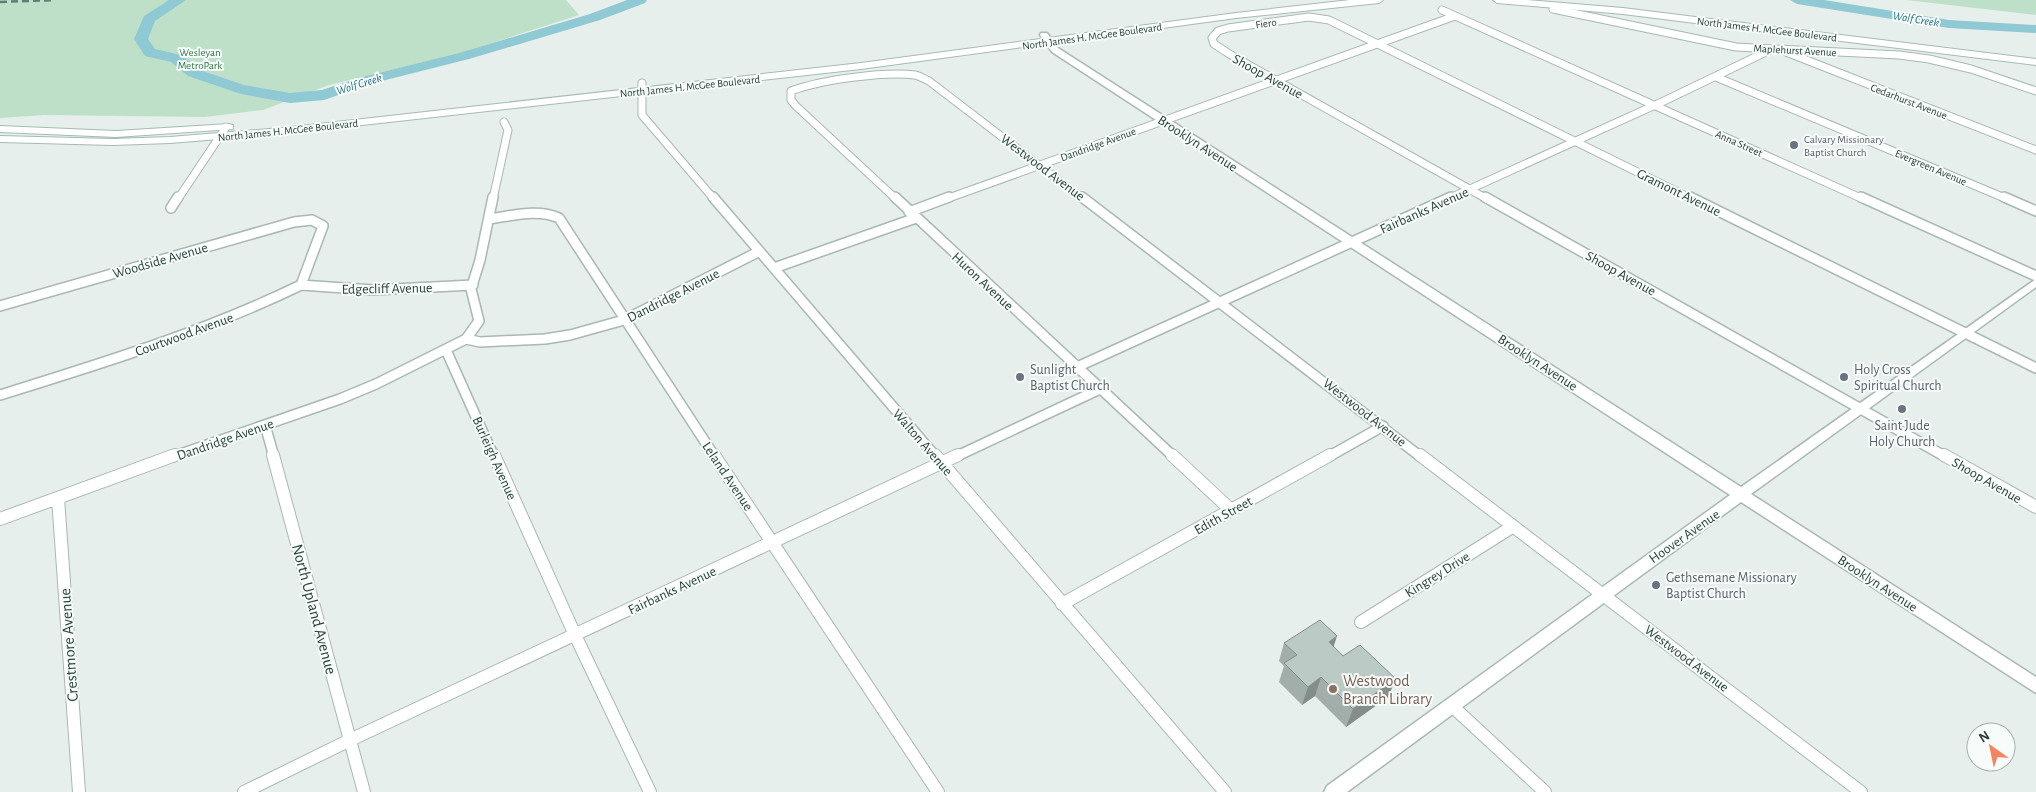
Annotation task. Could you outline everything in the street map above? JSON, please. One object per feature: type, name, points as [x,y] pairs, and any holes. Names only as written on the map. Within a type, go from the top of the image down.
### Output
[{"type":"main road","name":"North James H. McGee Boulevard","points":[[0,130],[116,134],[226,127],[860,66],[1302,0]]},
{"type":"main road","name":"North James H. McGee Boulevard","points":[[1046,38],[1298,7],[1379,0]]},
{"type":"main road","name":"North James H. McGee Boulevard","points":[[1497,0],[1596,8],[2036,62]]},
{"type":"main road","name":"North James H. McGee Boulevard","points":[[1587,0],[2036,55]]},
{"type":"main road","points":[[1587,0],[1596,8]]},
{"type":"main road","name":"North James H. McGee Boulevard","points":[[0,139],[116,144],[220,137],[641,87]]},
{"type":"street","name":"Anna Street","points":[[1442,10],[2036,276]]},
{"type":"street","name":"Maplehurst Avenue","points":[[1553,10],[1736,47],[1899,55],[1929,59],[1971,68],[2036,91]]},
{"type":"street","name":"Dandridge Avenue","points":[[774,268],[1040,165],[1455,16]]},
{"type":"street","name":"Fiero","points":[[1213,36],[1228,28],[1309,17],[1321,18]]},
{"type":"street","name":"Gramont Avenue","points":[[1321,18],[1378,44],[2036,368]]},
{"type":"street","name":"Shoop Avenue","points":[[1213,36],[1213,42],[1219,48],[2036,507]]},
{"type":"street","name":"Brooklyn Avenue","points":[[1046,38],[1055,50],[2036,686]]},
{"type":"street","name":"Fairbanks Avenue","points":[[1077,367],[1716,77],[1770,50]]},
{"type":"street","name":"Cedarhurst Avenue","points":[[1782,50],[2036,150]]},
{"type":"street","name":"Westwood Avenue","points":[[854,78],[899,73],[923,77],[1861,792]]},
{"type":"street","name":"Evergreen Avenue","points":[[1716,77],[2036,211]]},
{"type":"street","name":"Huron Avenue","points":[[854,78],[805,85],[792,91],[791,100],[912,215],[1231,510]]},
{"type":"street","name":"Walton Avenue","points":[[641,87],[642,115],[1225,792]]},
{"type":"street","points":[[446,350],[466,339],[479,321],[471,289],[474,286],[508,130],[504,122]]},
{"type":"street","points":[[171,208],[226,127]]},
{"type":"street","name":"Leland Avenue","points":[[489,218],[539,213],[548,213],[559,218],[624,320],[938,792]]},
{"type":"street","name":"Woodside Avenue","points":[[0,306],[290,223],[314,220],[320,222],[323,226],[300,285]]},
{"type":"street","name":"Dandridge Avenue","points":[[466,339],[480,342],[545,339],[578,333],[624,320],[758,252]]},
{"type":"street","name":"Hoover Avenue","points":[[1333,792],[2036,282]]},
{"type":"street","name":"Edgecliff Avenue","points":[[300,285],[373,290],[474,286]]},
{"type":"street","name":"Courtwood Avenue","points":[[0,395],[184,336],[248,311],[300,285]]},
{"type":"street","name":"Dandridge Avenue","points":[[0,519],[204,445],[358,392],[446,350]]},
{"type":"street","name":"Burleigh Avenue","points":[[446,350],[575,635],[650,792]]},
{"type":"street","name":"Fairbanks Avenue","points":[[244,792],[350,740],[1100,389]]},
{"type":"street","name":"North Upland Avenue","points":[[265,425],[364,792]]},
{"type":"street","name":"Edith Street","points":[[1062,604],[1383,426]]},
{"type":"street","name":"Crestmore Avenue","points":[[58,498],[79,792]]},
{"type":"street","name":"Kingrey Drive","points":[[1360,622],[1512,527]]},
{"type":"street","points":[[1451,705],[1545,792]]},
{"type":"green space","name":"Wesleyan MetroPark","points":[[0,0],[566,0],[579,15],[461,53],[329,85],[263,110],[205,117],[44,115],[0,118]]},
{"type":"green space","points":[[1906,0],[2036,0],[2036,15]]},
{"type":"building","points":[[1320,620],[1337,636],[1329,642],[1343,656],[1360,645],[1396,679],[1353,709],[1321,677],[1308,687],[1284,663],[1297,655],[1284,643]]},
{"type":"waterway","name":"Wolf Creek","points":[[179,0],[149,19],[141,39],[150,53],[176,58],[194,73],[241,89],[290,98],[324,95],[364,81],[464,56],[595,17],[640,0]]},
{"type":"waterway","name":"Wolf Creek","points":[[1797,0],[1949,24],[2036,29]]},
{"type":"railway","points":[[0,2],[55,0]]},
{"type":"place","name":"Calvary Missionary Baptist Church","points":[[1794,145]]},
{"type":"place","name":"Sunlight Baptist Church","points":[[1020,377]]},
{"type":"place","name":"Holy Cross Spiritual Church","points":[[1844,377]]},
{"type":"place","name":"Saint Jude Holy Church","points":[[1902,409]]},
{"type":"place","name":"Gethsemane Missionary Baptist Church","points":[[1656,585]]},
{"type":"place","name":"Westwood Branch Library","points":[[1333,689]]}]
